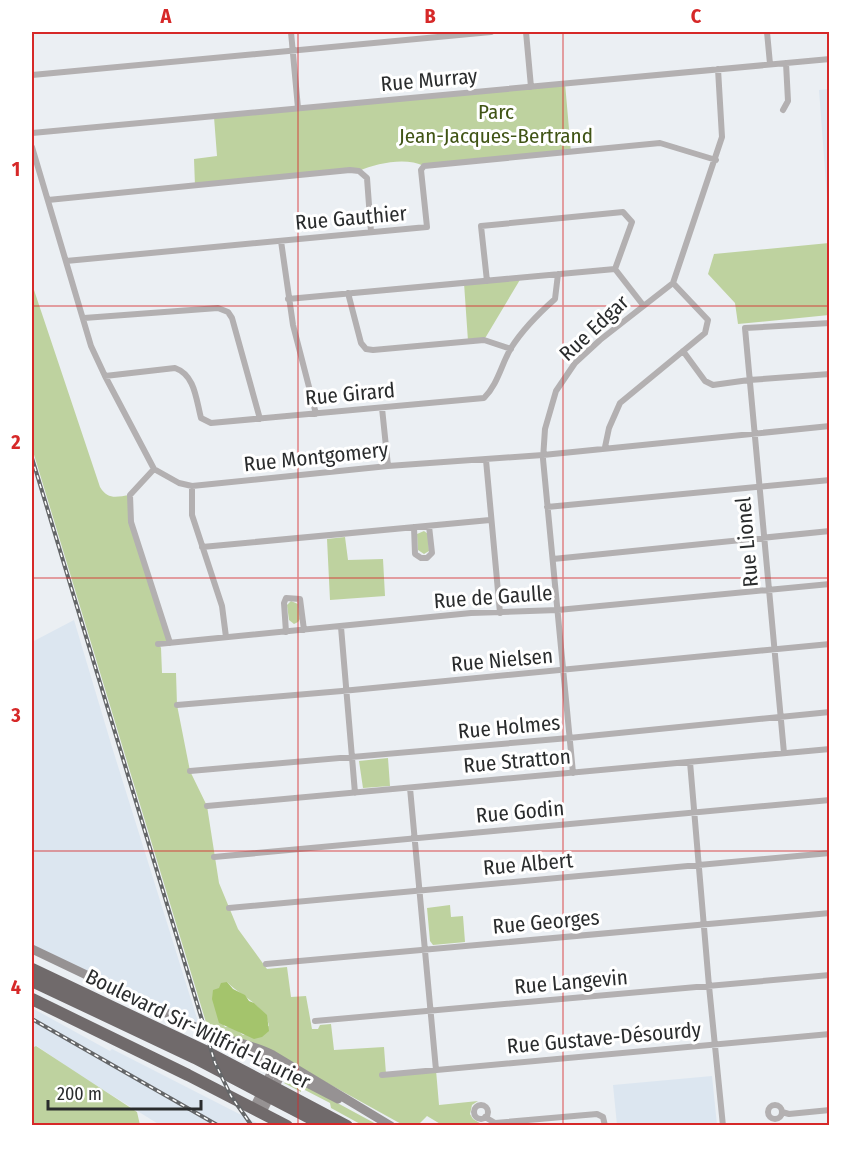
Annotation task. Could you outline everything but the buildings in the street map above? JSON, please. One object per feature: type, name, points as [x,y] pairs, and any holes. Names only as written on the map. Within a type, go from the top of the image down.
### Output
[{"type":"highway","name":"Boulevard Sir-Wilfrid-Laurier","points":[[32,969],[207,1052],[347,1125]]},
{"type":"highway","name":"Boulevard Sir-Wilfrid-Laurier","points":[[32,981],[195,1058],[325,1125]]},
{"type":"highway","points":[[32,999],[260,1105],[286,1125]]},
{"type":"street","points":[[291,32],[298,108]]},
{"type":"street","points":[[32,75],[491,32]]},
{"type":"street","points":[[526,32],[531,87]]},
{"type":"street","points":[[767,32],[770,64]]},
{"type":"street","name":"Rue Murray","points":[[32,133],[830,59]]},
{"type":"street","points":[[783,110],[788,101],[786,63]]},
{"type":"street","points":[[606,447],[609,428],[621,403],[705,333],[708,320],[673,283],[723,137],[718,69]]},
{"type":"street","name":"Rue Gauthier","points":[[66,261],[427,227],[421,170],[424,166],[660,143],[716,160]]},
{"type":"street","points":[[32,147],[91,346],[154,469],[130,495],[131,522],[170,643]]},
{"type":"street","points":[[48,200],[350,170],[359,171],[367,178],[371,232]]},
{"type":"street","points":[[487,281],[481,226],[623,212],[632,222],[615,269]]},
{"type":"street","points":[[281,241],[288,299],[316,414]]},
{"type":"street","points":[[288,299],[615,269]]},
{"type":"street","points":[[615,269],[643,305]]},
{"type":"street","name":"Rue Girard","points":[[105,376],[175,368],[184,371],[190,378],[201,418],[212,423],[484,398],[492,390],[511,349],[534,317],[555,299],[558,274]]},
{"type":"street","name":"Rue Edgar","points":[[573,773],[547,507],[543,455],[545,429],[556,391],[575,363],[643,305],[673,283]]},
{"type":"street","points":[[348,294],[361,343],[366,349],[484,340],[511,349]]},
{"type":"street","points":[[84,318],[218,308],[228,312],[232,318],[260,419]]},
{"type":"street","name":"Rue Lionel","points":[[784,753],[745,328],[830,323]]},
{"type":"street","points":[[682,351],[705,381],[713,385],[830,374]]},
{"type":"street","points":[[382,408],[388,466]]},
{"type":"street","name":"Rue Montgomery","points":[[154,469],[179,483],[192,486],[388,466],[543,455],[830,426]]},
{"type":"street","points":[[486,460],[500,613]]},
{"type":"street","points":[[547,507],[830,480]]},
{"type":"street","points":[[192,486],[192,515],[222,606],[226,637]]},
{"type":"street","points":[[202,547],[490,520]]},
{"type":"street","points":[[414,527],[415,554],[421,558],[427,558],[432,553],[429,526]]},
{"type":"street","points":[[553,559],[830,531]]},
{"type":"street","name":"Rue de Gaulle","points":[[158,644],[471,613],[558,610],[830,584]]},
{"type":"street","points":[[286,632],[284,603],[286,598],[300,599],[304,630]]},
{"type":"street","points":[[341,627],[355,793]]},
{"type":"street","name":"Rue Nielsen","points":[[177,705],[347,691],[830,644]]},
{"type":"street","name":"Rue Holmes","points":[[190,771],[569,738],[830,712]]},
{"type":"street","name":"Rue Stratton","points":[[207,806],[830,749]]},
{"type":"street","points":[[690,762],[723,1125]]},
{"type":"street","points":[[410,788],[436,1070]]},
{"type":"street","name":"Rue Godin","points":[[214,857],[830,800]]},
{"type":"street","name":"Rue Albert","points":[[229,908],[830,853]]},
{"type":"street","name":"Rue Georges","points":[[266,964],[830,913]]},
{"type":"street","name":"Boulevard Sir-Wilfrid-Laurier","points":[[32,949],[228,1041],[278,1069],[326,1085],[389,1124]]},
{"type":"street","name":"Rue Langevin","points":[[315,1021],[830,975]]},
{"type":"street","name":"Rue Gustave-Désourdy","points":[[381,1075],[830,1034]]},
{"type":"street","points":[[260,1105],[278,1069]]},
{"type":"street","points":[[782,1112],[830,1110]]},
{"type":"street","points":[[485,1117],[495,1124],[597,1114],[603,1118],[605,1125]]},
{"type":"shaded area","points":[[829,89],[830,211],[828,211],[819,90]]},
{"type":"shaded area","points":[[74,620],[199,1025],[32,946],[32,642]]},
{"type":"shaded area","points":[[32,1008],[110,1051],[112,1049],[261,1125],[160,1125],[37,1046],[32,1048]]},
{"type":"shaded area","points":[[712,1076],[717,1125],[617,1125],[613,1085]]},
{"type":"green space","name":"Parc Jean-Jacques-Bertrand","points":[[565,83],[571,152],[424,166],[409,162],[392,162],[359,171],[195,186],[194,159],[217,156],[214,117]]},
{"type":"green space","points":[[829,243],[829,315],[738,324],[735,303],[708,274],[714,254]]},
{"type":"green space","points":[[521,278],[484,340],[468,341],[464,283]]},
{"type":"green space","points":[[32,284],[100,487],[109,496],[130,495],[131,522],[170,643],[159,644],[162,673],[176,673],[177,705],[190,771],[207,806],[219,883],[238,929],[267,969],[287,967],[291,997],[306,996],[312,1029],[318,1029],[320,1025],[331,1024],[334,1050],[384,1047],[386,1074],[436,1070],[439,1105],[478,1101],[472,1105],[470,1114],[473,1119],[483,1125],[442,1125],[427,1116],[418,1125],[403,1125],[293,1064],[208,1029],[32,448]],"holes":[[[227,982],[263,1012],[269,1026],[243,1035],[233,1027],[225,1027],[217,1010]]]},
{"type":"green space","points":[[424,531],[428,534],[429,551],[424,554],[418,550],[417,534]]},
{"type":"green space","points":[[345,537],[348,560],[383,559],[385,596],[330,600],[327,539]]},
{"type":"green space","points":[[291,601],[298,604],[300,619],[294,624],[289,620],[287,605]]},
{"type":"green space","points":[[388,758],[390,786],[363,788],[359,761]]},
{"type":"green space","points":[[450,905],[451,917],[463,916],[465,942],[433,945],[430,941],[427,908]]},
{"type":"green space","points":[[227,982],[267,1015],[269,1031],[262,1037],[254,1039],[219,1023],[212,999],[213,990],[219,988],[221,983]]},
{"type":"green space","points":[[36,1046],[137,1112],[140,1125],[32,1125],[32,1048]]},
{"type":"green space","points":[[295,1080],[378,1125],[362,1125],[331,1108],[330,1103],[301,1088],[301,1092],[284,1083]]},
{"type":"railway","points":[[32,458],[215,1063],[231,1096],[252,1126]]},
{"type":"railway","points":[[32,1019],[219,1126]]}]
